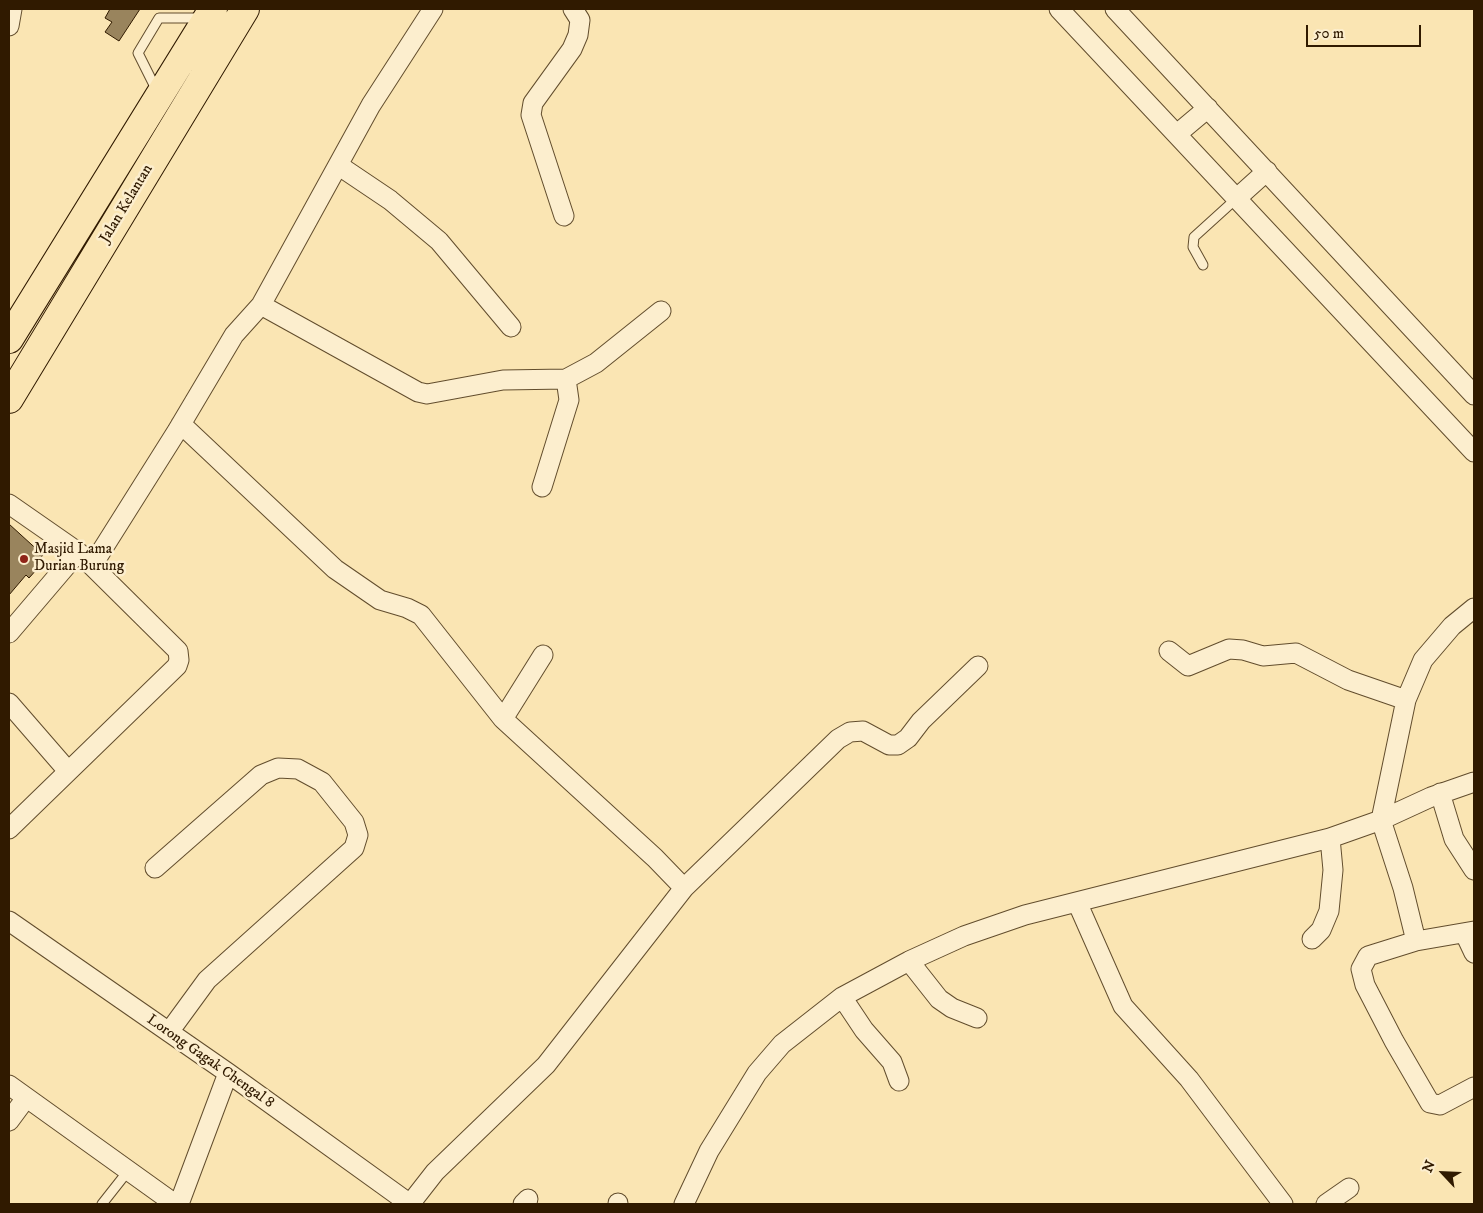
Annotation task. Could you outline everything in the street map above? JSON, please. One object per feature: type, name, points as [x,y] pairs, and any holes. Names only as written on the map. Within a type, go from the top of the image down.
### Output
[{"type":"highway","name":"Jalan Kelantan","points":[[9,399],[246,9]]},
{"type":"highway","name":"Jalan Kelantan","points":[[13,325],[160,98],[210,13]]},
{"type":"street","points":[[9,26],[12,9]]},
{"type":"street","points":[[92,566],[234,335],[261,305],[370,105],[433,9]]},
{"type":"street","points":[[564,216],[531,115],[533,103],[572,49],[578,34],[580,20],[573,9]]},
{"type":"street","points":[[1059,9],[1474,452]]},
{"type":"street","points":[[1115,9],[1474,395]]},
{"type":"street","points":[[1177,134],[1208,108]]},
{"type":"street","points":[[338,165],[390,200],[439,241],[511,327]]},
{"type":"street","points":[[1237,198],[1267,171]]},
{"type":"street","points":[[261,305],[418,392],[427,394],[503,380],[566,379],[596,363],[661,311]]},
{"type":"street","points":[[542,486],[569,400],[566,379]]},
{"type":"street","points":[[181,424],[335,569],[380,600],[407,608],[420,615],[452,652],[503,719],[661,863],[684,888]]},
{"type":"street","points":[[9,504],[78,552],[178,650],[179,660],[177,666],[9,829]]},
{"type":"street","points":[[9,633],[78,552]]},
{"type":"street","points":[[1416,941],[1403,888],[1381,820],[1406,700],[1423,660],[1452,626],[1474,608]]},
{"type":"street","points":[[1168,651],[1188,666],[1229,649],[1243,650],[1263,656],[1296,653],[1348,680],[1406,700]]},
{"type":"street","points":[[503,719],[543,655]]},
{"type":"street","points":[[410,1204],[436,1172],[546,1065],[684,888],[838,739],[850,732],[863,731],[889,745],[898,745],[908,738],[921,721],[978,666]]},
{"type":"street","points":[[9,703],[68,771]]},
{"type":"street","points":[[155,868],[262,774],[278,768],[298,769],[322,782],[354,822],[358,835],[354,848],[208,980],[169,1032]]},
{"type":"street","points":[[684,1204],[709,1151],[757,1073],[782,1044],[842,997],[909,961],[964,936],[1025,915],[1330,838],[1381,820],[1440,794],[1474,782]]},
{"type":"street","points":[[1440,794],[1454,839],[1474,870]]},
{"type":"street","points":[[1312,939],[1321,930],[1329,911],[1333,870],[1330,838]]},
{"type":"street","points":[[1077,902],[1123,1006],[1189,1079],[1283,1204]]},
{"type":"street","name":"Lorong Gagak Chengal 8","points":[[9,921],[228,1073],[410,1204]]},
{"type":"street","points":[[1474,953],[1469,933],[1416,941],[1374,953],[1365,958],[1361,969],[1365,985],[1394,1042],[1430,1103],[1440,1105],[1474,1087]]},
{"type":"street","points":[[909,961],[939,998],[952,1008],[977,1018]]},
{"type":"street","points":[[842,997],[864,1030],[892,1062],[899,1081]]},
{"type":"street","points":[[179,1204],[228,1073]]},
{"type":"street","points":[[9,1085],[174,1204]]},
{"type":"street","points":[[9,1121],[26,1098]]},
{"type":"street","points":[[1326,1204],[1349,1188]]},
{"type":"lane","points":[[160,98],[138,54],[159,18],[210,13]]},
{"type":"lane","points":[[1203,265],[1193,247],[1194,238],[1237,198]]},
{"type":"lane","points":[[102,1204],[128,1171]]},
{"type":"building","points":[[110,9],[140,9],[119,41],[105,32],[112,22],[105,18]]},
{"type":"building","name":"Masjid Lama Durian Burung","points":[[9,524],[43,555],[35,564],[38,568],[29,578],[26,575],[9,595]]},
{"type":"place","name":"Masjid Lama Durian Burung","points":[[24,559]]}]
